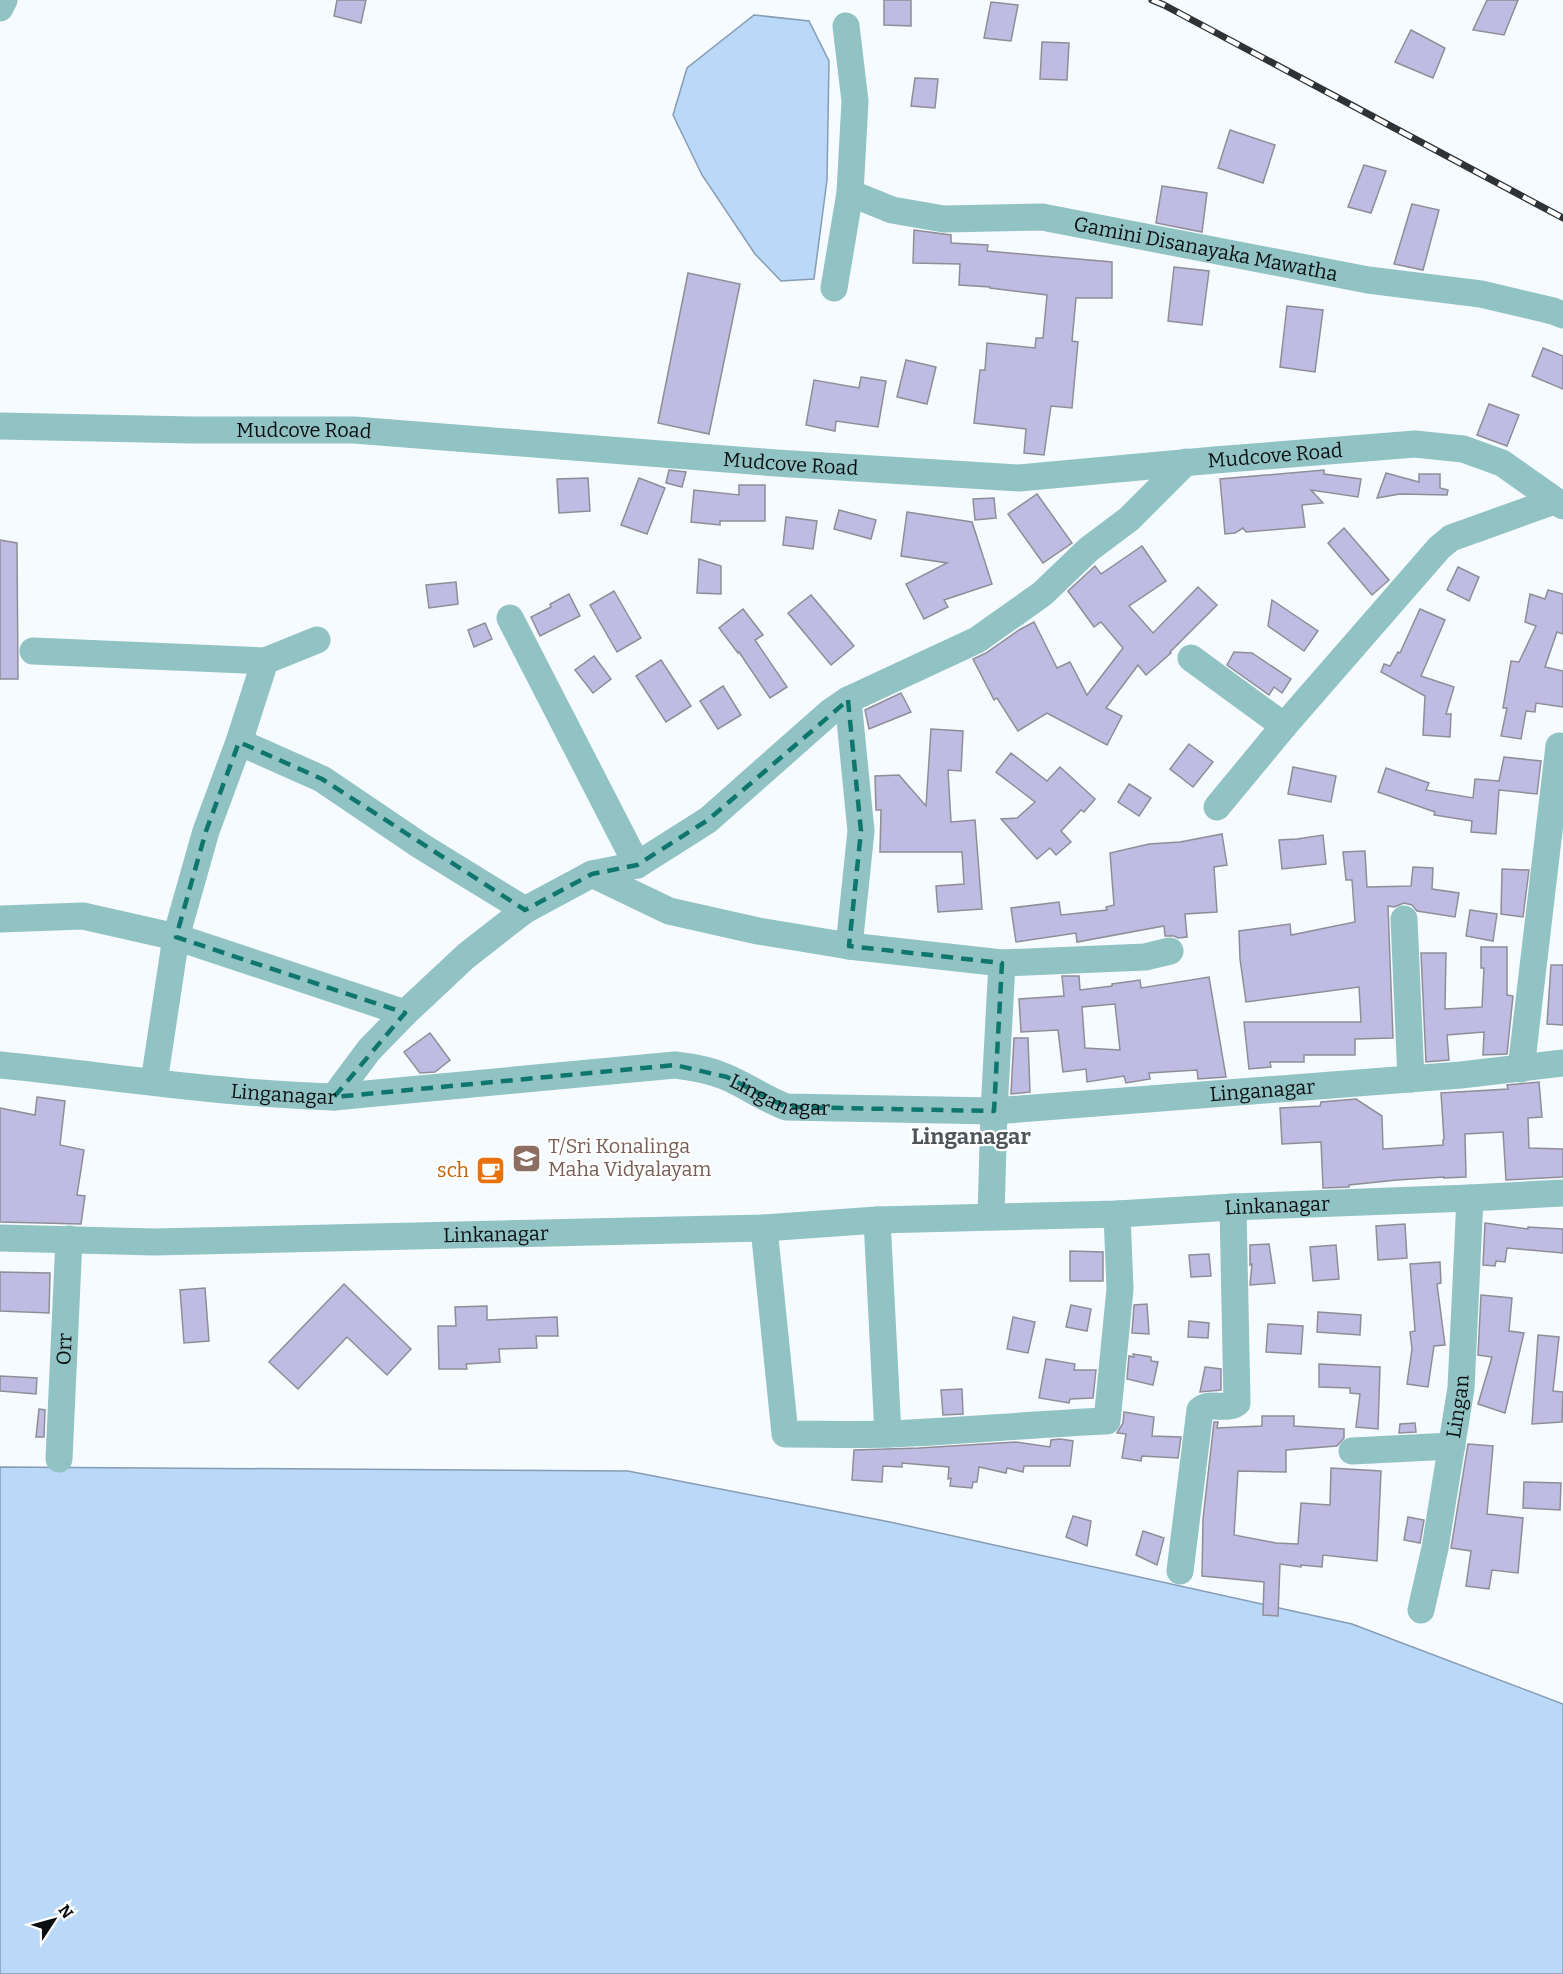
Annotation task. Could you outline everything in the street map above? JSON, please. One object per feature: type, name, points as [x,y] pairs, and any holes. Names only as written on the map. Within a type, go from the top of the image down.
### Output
[{"type":"street","points":[[0,8],[4,0]]},
{"type":"street","points":[[834,288],[850,193],[855,101],[846,26]]},
{"type":"street","name":"Gamini Disanayaka Mawatha","points":[[850,193],[892,210],[944,219],[1042,217],[1368,280],[1481,294],[1563,315]]},
{"type":"street","name":"Mudcove Road","points":[[0,426],[192,430],[354,430],[776,463],[1019,478],[1415,444],[1463,449],[1502,463],[1559,504]]},
{"type":"street","points":[[334,1097],[369,1050],[405,1013],[466,956],[525,910],[592,874],[637,865],[708,820],[829,712],[848,700],[977,640],[1042,594],[1089,549],[1129,519],[1186,462]]},
{"type":"street","points":[[1217,807],[1284,726],[1439,548],[1451,538],[1559,504]]},
{"type":"street","points":[[510,618],[637,865]]},
{"type":"street","points":[[33,651],[265,661],[316,640]]},
{"type":"street","points":[[1191,658],[1284,726]]},
{"type":"street","points":[[154,1082],[176,937],[206,831],[239,742],[265,661]]},
{"type":"street","points":[[848,700],[861,831],[849,946]]},
{"type":"street","points":[[239,742],[322,779],[421,846],[525,910]]},
{"type":"street","points":[[1521,1069],[1559,746]]},
{"type":"street","points":[[592,874],[669,911],[758,931],[849,946],[1002,963],[1145,957],[1170,951]]},
{"type":"street","points":[[0,919],[83,916],[176,937],[405,1013]]},
{"type":"street","points":[[1404,919],[1411,1079]]},
{"type":"street","points":[[991,1216],[1002,963]]},
{"type":"street","name":"Linganagar","points":[[0,1065],[293,1096],[334,1097],[675,1065],[702,1069],[727,1077],[766,1100],[786,1107],[994,1110],[1411,1079],[1563,1063]]},
{"type":"street","name":"Linkanagar","points":[[0,1238],[154,1242],[764,1228],[877,1220],[1117,1214],[1563,1193]]},
{"type":"street","name":"Lingan","points":[[1421,1610],[1435,1548],[1461,1388],[1470,1198]]},
{"type":"street","points":[[1180,1571],[1200,1410],[1206,1406],[1232,1406],[1237,1403],[1233,1207]]},
{"type":"street","points":[[764,1228],[785,1434],[888,1434],[1107,1421],[1120,1289],[1117,1214]]},
{"type":"street","points":[[877,1220],[888,1434]]},
{"type":"street","name":"Orr","points":[[60,1459],[69,1239]]},
{"type":"street","points":[[1352,1451],[1452,1446]]},
{"type":"highlighted area","points":[[848,700],[861,831],[849,946],[1002,963],[994,1111],[786,1107],[727,1077],[675,1065],[334,1097],[405,1013],[176,937],[206,831],[239,742],[322,779],[525,910],[592,874],[637,865],[708,820]]},
{"type":"water","points":[[754,15],[809,21],[829,61],[827,180],[814,279],[781,281],[755,254],[702,175],[673,115],[687,68]]},
{"type":"water","points":[[0,1467],[628,1471],[890,1522],[1352,1624],[1563,1704],[1563,1974],[0,1974]]},
{"type":"building","points":[[337,0],[366,0],[361,23],[334,16]]},
{"type":"building","points":[[884,0],[911,0],[911,26],[884,25]]},
{"type":"building","points":[[1487,0],[1518,0],[1504,35],[1473,30]]},
{"type":"building","points":[[991,2],[1018,5],[1011,41],[984,38]]},
{"type":"building","points":[[1411,30],[1445,48],[1433,78],[1395,62]]},
{"type":"building","points":[[1042,42],[1069,43],[1067,80],[1040,79]]},
{"type":"building","points":[[915,78],[938,79],[935,108],[911,106]]},
{"type":"building","points":[[1230,130],[1275,145],[1263,183],[1218,168]]},
{"type":"building","points":[[1364,165],[1386,171],[1371,213],[1348,207]]},
{"type":"building","points":[[1162,186],[1207,193],[1202,232],[1156,223]]},
{"type":"building","points":[[1412,204],[1439,210],[1423,270],[1394,264]]},
{"type":"building","points":[[914,230],[951,235],[951,243],[988,245],[987,251],[1112,262],[1112,298],[1076,298],[1072,341],[1078,342],[1072,408],[1051,406],[1044,455],[1024,453],[1026,429],[974,423],[980,370],[985,370],[987,343],[1035,348],[1036,338],[1043,338],[1047,295],[959,285],[960,264],[913,263]]},
{"type":"building","points":[[1174,267],[1209,271],[1202,325],[1168,321]]},
{"type":"building","points":[[688,273],[740,284],[709,434],[658,423]]},
{"type":"building","points":[[1287,306],[1323,310],[1315,372],[1280,367]]},
{"type":"building","points":[[1543,348],[1563,356],[1563,389],[1532,376]]},
{"type":"building","points":[[906,360],[936,367],[927,404],[897,397]]},
{"type":"building","points":[[861,377],[886,381],[878,427],[836,421],[835,431],[806,425],[814,380],[859,388]]},
{"type":"building","points":[[1489,404],[1519,415],[1507,446],[1477,435]]},
{"type":"building","points":[[669,470],[686,472],[682,487],[666,483]]},
{"type":"building","points":[[1324,470],[1324,474],[1361,479],[1358,497],[1311,490],[1323,503],[1302,505],[1305,527],[1246,532],[1243,528],[1235,533],[1225,534],[1220,479]]},
{"type":"building","points":[[1386,473],[1419,482],[1419,474],[1440,474],[1440,488],[1448,490],[1447,495],[1400,494],[1377,498]]},
{"type":"building","points":[[588,478],[590,511],[559,513],[557,479]]},
{"type":"building","points":[[639,478],[665,488],[647,534],[621,525]]},
{"type":"building","points":[[739,485],[765,485],[765,521],[720,521],[720,525],[691,522],[694,490],[739,495]]},
{"type":"building","points":[[1037,494],[1072,543],[1043,563],[1008,514]]},
{"type":"building","points":[[994,498],[996,518],[975,520],[973,499]]},
{"type":"building","points":[[839,510],[876,520],[871,539],[834,529]]},
{"type":"building","points":[[907,512],[972,522],[992,584],[944,600],[948,607],[924,619],[906,584],[947,563],[901,556]]},
{"type":"building","points":[[786,517],[817,521],[813,549],[783,545]]},
{"type":"building","points":[[1344,528],[1389,580],[1372,595],[1328,543]]},
{"type":"building","points":[[0,540],[17,543],[18,679],[0,679]]},
{"type":"building","points":[[1142,546],[1166,581],[1129,606],[1153,633],[1198,587],[1217,605],[1171,653],[1146,675],[1138,665],[1106,708],[1122,716],[1107,745],[1047,713],[1018,731],[997,698],[994,700],[973,659],[1034,622],[1057,668],[1070,662],[1087,695],[1123,648],[1101,622],[1094,627],[1068,591],[1095,566],[1101,574]]},
{"type":"building","points":[[699,559],[721,566],[721,594],[697,593]]},
{"type":"building","points":[[1458,567],[1479,577],[1469,601],[1447,590]]},
{"type":"building","points":[[456,582],[458,604],[429,608],[426,585]]},
{"type":"building","points":[[1548,590],[1563,594],[1563,634],[1557,632],[1545,667],[1563,671],[1563,707],[1536,703],[1535,712],[1526,711],[1521,739],[1501,736],[1507,708],[1503,708],[1511,661],[1519,662],[1536,626],[1525,622],[1530,594],[1545,599]]},
{"type":"building","points":[[614,591],[641,638],[617,652],[590,605]]},
{"type":"building","points":[[569,594],[580,616],[540,636],[531,617],[551,607],[550,604]]},
{"type":"building","points":[[811,595],[854,646],[831,665],[788,613]]},
{"type":"building","points":[[1272,600],[1318,631],[1304,651],[1268,626]]},
{"type":"building","points":[[743,609],[763,635],[755,640],[787,687],[770,698],[739,652],[719,628]]},
{"type":"building","points":[[1420,609],[1445,620],[1421,676],[1454,687],[1446,714],[1451,714],[1450,737],[1423,735],[1425,696],[1381,672],[1384,664],[1390,666],[1398,652],[1400,653]]},
{"type":"building","points":[[485,623],[492,639],[474,647],[468,630]]},
{"type":"building","points":[[1234,652],[1252,653],[1291,679],[1282,693],[1274,687],[1269,695],[1227,665]]},
{"type":"building","points":[[594,656],[611,679],[593,693],[575,670]]},
{"type":"building","points":[[661,660],[691,706],[666,722],[636,676]]},
{"type":"building","points":[[723,686],[741,715],[718,729],[700,701]]},
{"type":"building","points":[[901,693],[911,712],[869,729],[865,710]]},
{"type":"building","points":[[931,729],[963,731],[961,771],[948,770],[951,822],[975,820],[982,909],[938,912],[936,886],[964,884],[962,852],[880,852],[881,810],[876,810],[875,776],[899,775],[926,806]]},
{"type":"building","points":[[1189,744],[1213,762],[1193,787],[1170,769]]},
{"type":"building","points":[[1011,753],[1047,781],[1060,767],[1095,799],[1084,812],[1081,810],[1061,831],[1071,842],[1056,855],[1050,848],[1037,859],[1001,819],[1017,818],[1035,802],[996,772]]},
{"type":"building","points":[[1504,757],[1541,761],[1537,794],[1499,790],[1496,834],[1471,832],[1472,821],[1434,815],[1435,812],[1378,792],[1386,768],[1429,783],[1426,790],[1473,798],[1475,779],[1499,781]]},
{"type":"building","points":[[1293,767],[1336,776],[1331,802],[1288,794]]},
{"type":"building","points":[[1129,784],[1151,798],[1139,816],[1118,802]]},
{"type":"building","points":[[1222,834],[1227,865],[1214,867],[1217,912],[1185,914],[1187,937],[1165,936],[1164,926],[1077,942],[1076,933],[1016,942],[1011,908],[1059,902],[1061,915],[1107,910],[1106,907],[1114,905],[1110,853],[1149,844],[1180,842]]},
{"type":"building","points":[[1323,835],[1326,864],[1282,869],[1279,840]]},
{"type":"building","points":[[1365,851],[1367,887],[1411,886],[1413,867],[1433,868],[1432,889],[1459,893],[1455,917],[1417,911],[1412,905],[1404,903],[1394,907],[1388,906],[1393,1038],[1355,1039],[1355,1055],[1304,1055],[1304,1062],[1270,1062],[1271,1067],[1249,1069],[1244,1022],[1361,1022],[1359,987],[1246,1002],[1239,931],[1290,924],[1291,935],[1355,922],[1352,880],[1346,880],[1343,852]]},
{"type":"building","points":[[1502,869],[1529,870],[1523,917],[1501,914]]},
{"type":"building","points":[[1470,910],[1497,914],[1493,941],[1466,936]]},
{"type":"building","points":[[1481,947],[1507,947],[1507,995],[1513,996],[1507,1054],[1483,1055],[1484,1032],[1447,1035],[1449,1060],[1426,1062],[1421,953],[1446,953],[1445,1009],[1482,1007],[1484,968],[1481,968]]},
{"type":"building","points":[[1551,965],[1563,965],[1563,1025],[1547,1024]]},
{"type":"building","points":[[1062,976],[1079,976],[1080,990],[1140,980],[1141,988],[1209,977],[1226,1077],[1198,1079],[1197,1070],[1149,1073],[1150,1079],[1126,1083],[1124,1076],[1087,1082],[1086,1069],[1063,1072],[1058,1030],[1021,1032],[1019,999],[1064,996]],"holes":[[[1115,1004],[1120,1050],[1085,1048],[1082,1007]]]},
{"type":"building","points":[[430,1033],[450,1060],[435,1072],[420,1073],[404,1052]]},
{"type":"building","points":[[1014,1038],[1028,1038],[1030,1092],[1011,1094]]},
{"type":"building","points":[[1539,1082],[1542,1117],[1528,1118],[1529,1148],[1563,1149],[1563,1177],[1506,1180],[1503,1132],[1465,1134],[1466,1177],[1397,1180],[1349,1185],[1349,1187],[1323,1188],[1321,1142],[1282,1144],[1280,1108],[1320,1106],[1321,1102],[1356,1099],[1382,1116],[1383,1149],[1443,1145],[1441,1093],[1508,1089],[1507,1085]]},
{"type":"building","points":[[37,1097],[65,1101],[60,1145],[84,1150],[77,1195],[85,1196],[81,1224],[0,1222],[0,1108],[35,1115]]},
{"type":"building","points":[[1485,1223],[1528,1229],[1528,1227],[1563,1229],[1563,1253],[1507,1248],[1505,1262],[1496,1261],[1495,1266],[1483,1265]]},
{"type":"building","points":[[1405,1224],[1407,1258],[1378,1260],[1376,1226]]},
{"type":"building","points":[[1269,1244],[1275,1283],[1250,1285],[1252,1264],[1250,1265],[1250,1245]]},
{"type":"building","points":[[1336,1245],[1339,1279],[1313,1281],[1310,1247]]},
{"type":"building","points":[[1070,1251],[1103,1252],[1103,1281],[1070,1281]]},
{"type":"building","points":[[1209,1254],[1211,1276],[1191,1277],[1189,1255]]},
{"type":"building","points":[[1440,1262],[1441,1283],[1437,1284],[1445,1345],[1434,1346],[1428,1387],[1407,1384],[1412,1349],[1410,1332],[1415,1331],[1410,1264]]},
{"type":"building","points":[[0,1272],[50,1273],[49,1313],[0,1311]]},
{"type":"building","points":[[344,1284],[411,1349],[387,1375],[347,1337],[298,1389],[269,1362]]},
{"type":"building","points":[[205,1288],[209,1341],[184,1343],[180,1290]]},
{"type":"building","points":[[1481,1295],[1512,1298],[1509,1331],[1524,1333],[1505,1413],[1478,1404],[1492,1357],[1478,1355]]},
{"type":"building","points":[[1147,1304],[1149,1334],[1132,1333],[1134,1305]]},
{"type":"building","points":[[1071,1305],[1091,1309],[1087,1331],[1066,1327]]},
{"type":"building","points":[[487,1306],[487,1320],[557,1317],[558,1336],[536,1336],[537,1348],[499,1349],[500,1362],[466,1364],[467,1369],[439,1369],[438,1326],[456,1326],[455,1307]]},
{"type":"building","points":[[1318,1312],[1361,1315],[1360,1335],[1317,1332]]},
{"type":"building","points":[[1013,1317],[1035,1322],[1028,1353],[1007,1349]]},
{"type":"building","points":[[1189,1321],[1209,1323],[1208,1338],[1188,1337]]},
{"type":"building","points":[[1268,1324],[1303,1326],[1301,1354],[1266,1352]]},
{"type":"building","points":[[1538,1335],[1559,1337],[1553,1391],[1563,1392],[1562,1422],[1532,1424]]},
{"type":"building","points":[[1133,1354],[1151,1357],[1151,1361],[1158,1362],[1153,1385],[1127,1379],[1129,1356],[1134,1357]]},
{"type":"building","points":[[1046,1359],[1075,1364],[1074,1370],[1096,1370],[1093,1398],[1070,1399],[1069,1403],[1039,1398]]},
{"type":"building","points":[[1319,1364],[1380,1367],[1378,1429],[1356,1427],[1360,1394],[1350,1393],[1350,1388],[1319,1387]]},
{"type":"building","points":[[1205,1367],[1221,1369],[1221,1390],[1200,1392]]},
{"type":"building","points":[[0,1376],[37,1378],[36,1394],[0,1391]]},
{"type":"building","points":[[962,1389],[963,1414],[943,1415],[941,1390]]},
{"type":"building","points":[[39,1409],[45,1410],[44,1437],[36,1437]]},
{"type":"building","points":[[1124,1412],[1154,1417],[1152,1436],[1181,1437],[1178,1458],[1142,1456],[1141,1461],[1122,1458],[1126,1434],[1117,1433],[1123,1423]]},
{"type":"building","points":[[1262,1416],[1294,1416],[1294,1426],[1344,1429],[1344,1438],[1337,1446],[1286,1450],[1286,1472],[1238,1471],[1234,1535],[1276,1543],[1298,1544],[1301,1503],[1330,1505],[1331,1468],[1381,1471],[1377,1561],[1323,1555],[1322,1567],[1280,1564],[1278,1616],[1263,1615],[1264,1582],[1202,1576],[1203,1519],[1214,1422],[1218,1422],[1217,1428],[1262,1426]]},
{"type":"building","points":[[1415,1423],[1416,1432],[1399,1433],[1400,1424]]},
{"type":"building","points":[[1051,1440],[1073,1441],[1070,1466],[1024,1466],[1023,1472],[1007,1468],[1006,1473],[979,1467],[977,1482],[973,1482],[972,1488],[950,1486],[949,1467],[902,1463],[902,1467],[883,1466],[882,1482],[852,1480],[854,1450],[1016,1442],[1050,1447]]},
{"type":"building","points":[[1468,1444],[1493,1446],[1487,1514],[1523,1518],[1518,1573],[1492,1570],[1489,1589],[1466,1586],[1471,1551],[1451,1548]]},
{"type":"building","points":[[1524,1482],[1561,1483],[1560,1510],[1523,1508]]},
{"type":"building","points":[[1073,1516],[1091,1521],[1087,1546],[1066,1537]]},
{"type":"building","points":[[1408,1517],[1424,1520],[1420,1543],[1404,1540]]},
{"type":"building","points":[[1143,1531],[1164,1538],[1157,1565],[1136,1555]]},
{"type":"railway","points":[[1152,0],[1563,218]]},
{"type":"place","name":"T/Sri Konalinga Maha Vidyalayam","points":[[527,1158]]},
{"type":"place","name":"sch","points":[[490,1170]]},
{"type":"district","name":"Linganagar","points":[[971,1136]]}]
